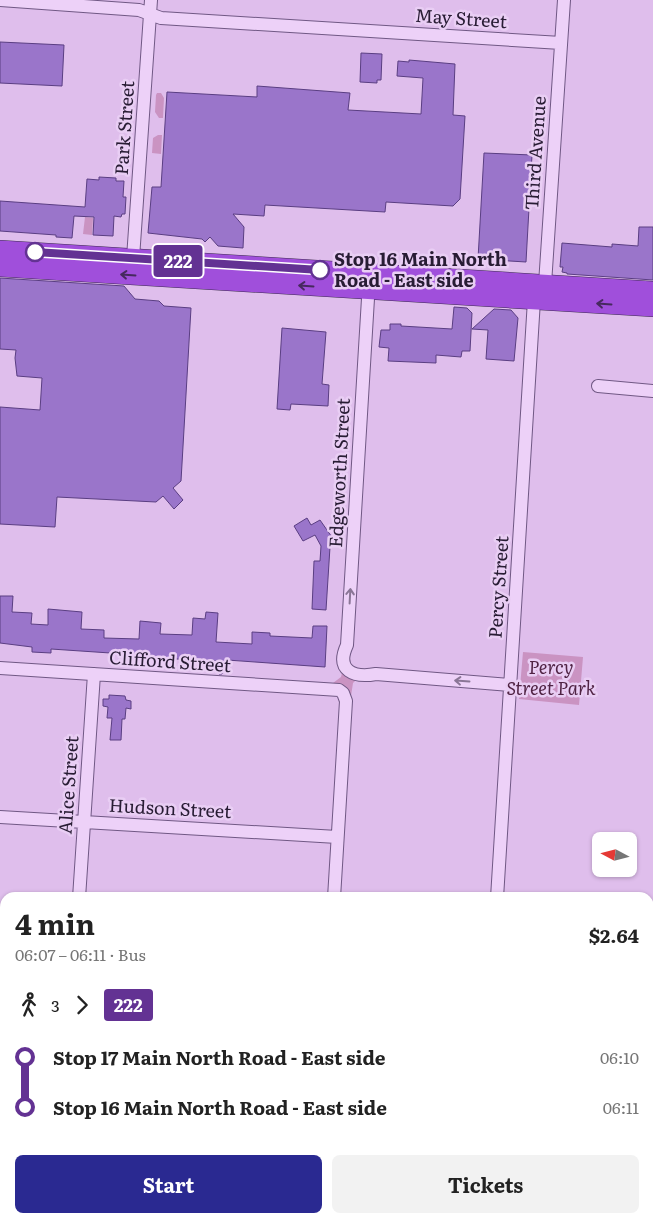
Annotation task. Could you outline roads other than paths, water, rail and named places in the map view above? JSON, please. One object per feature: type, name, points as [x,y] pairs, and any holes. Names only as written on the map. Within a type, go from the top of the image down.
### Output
[{"type":"highway","points":[[0,250],[133,258],[369,281],[534,300],[653,307]]},
{"type":"highway","points":[[0,267],[369,281],[522,282],[653,290]]},
{"type":"street","name":"May Street","points":[[0,0],[139,10],[161,18],[561,43]]},
{"type":"street","name":"Park Street","points":[[133,258],[151,0]]},
{"type":"street","name":"Third Avenue","points":[[545,284],[564,0]]},
{"type":"street","name":"Edgeworth Street","points":[[369,281],[347,645],[344,664],[350,673],[358,676],[376,674],[510,685]]},
{"type":"street","points":[[522,282],[534,300]]},
{"type":"street","points":[[545,284],[562,302]]},
{"type":"street","name":"Percy Street","points":[[497,892],[534,300]]},
{"type":"street","points":[[598,386],[653,390]]},
{"type":"street","name":"Clifford Street","points":[[0,668],[339,690],[343,693],[346,701],[338,837]]},
{"type":"street","name":"Alice Street","points":[[79,892],[94,674]]},
{"type":"street","name":"Hudson Street","points":[[0,817],[338,837]]},
{"type":"street","points":[[334,892],[338,837]]},
{"type":"place","name":"Stop 16 Main North Road - East side","points":[[320,270]]},
{"type":"park label","name":"Percy Street Park","points":[[551,678]]}]
